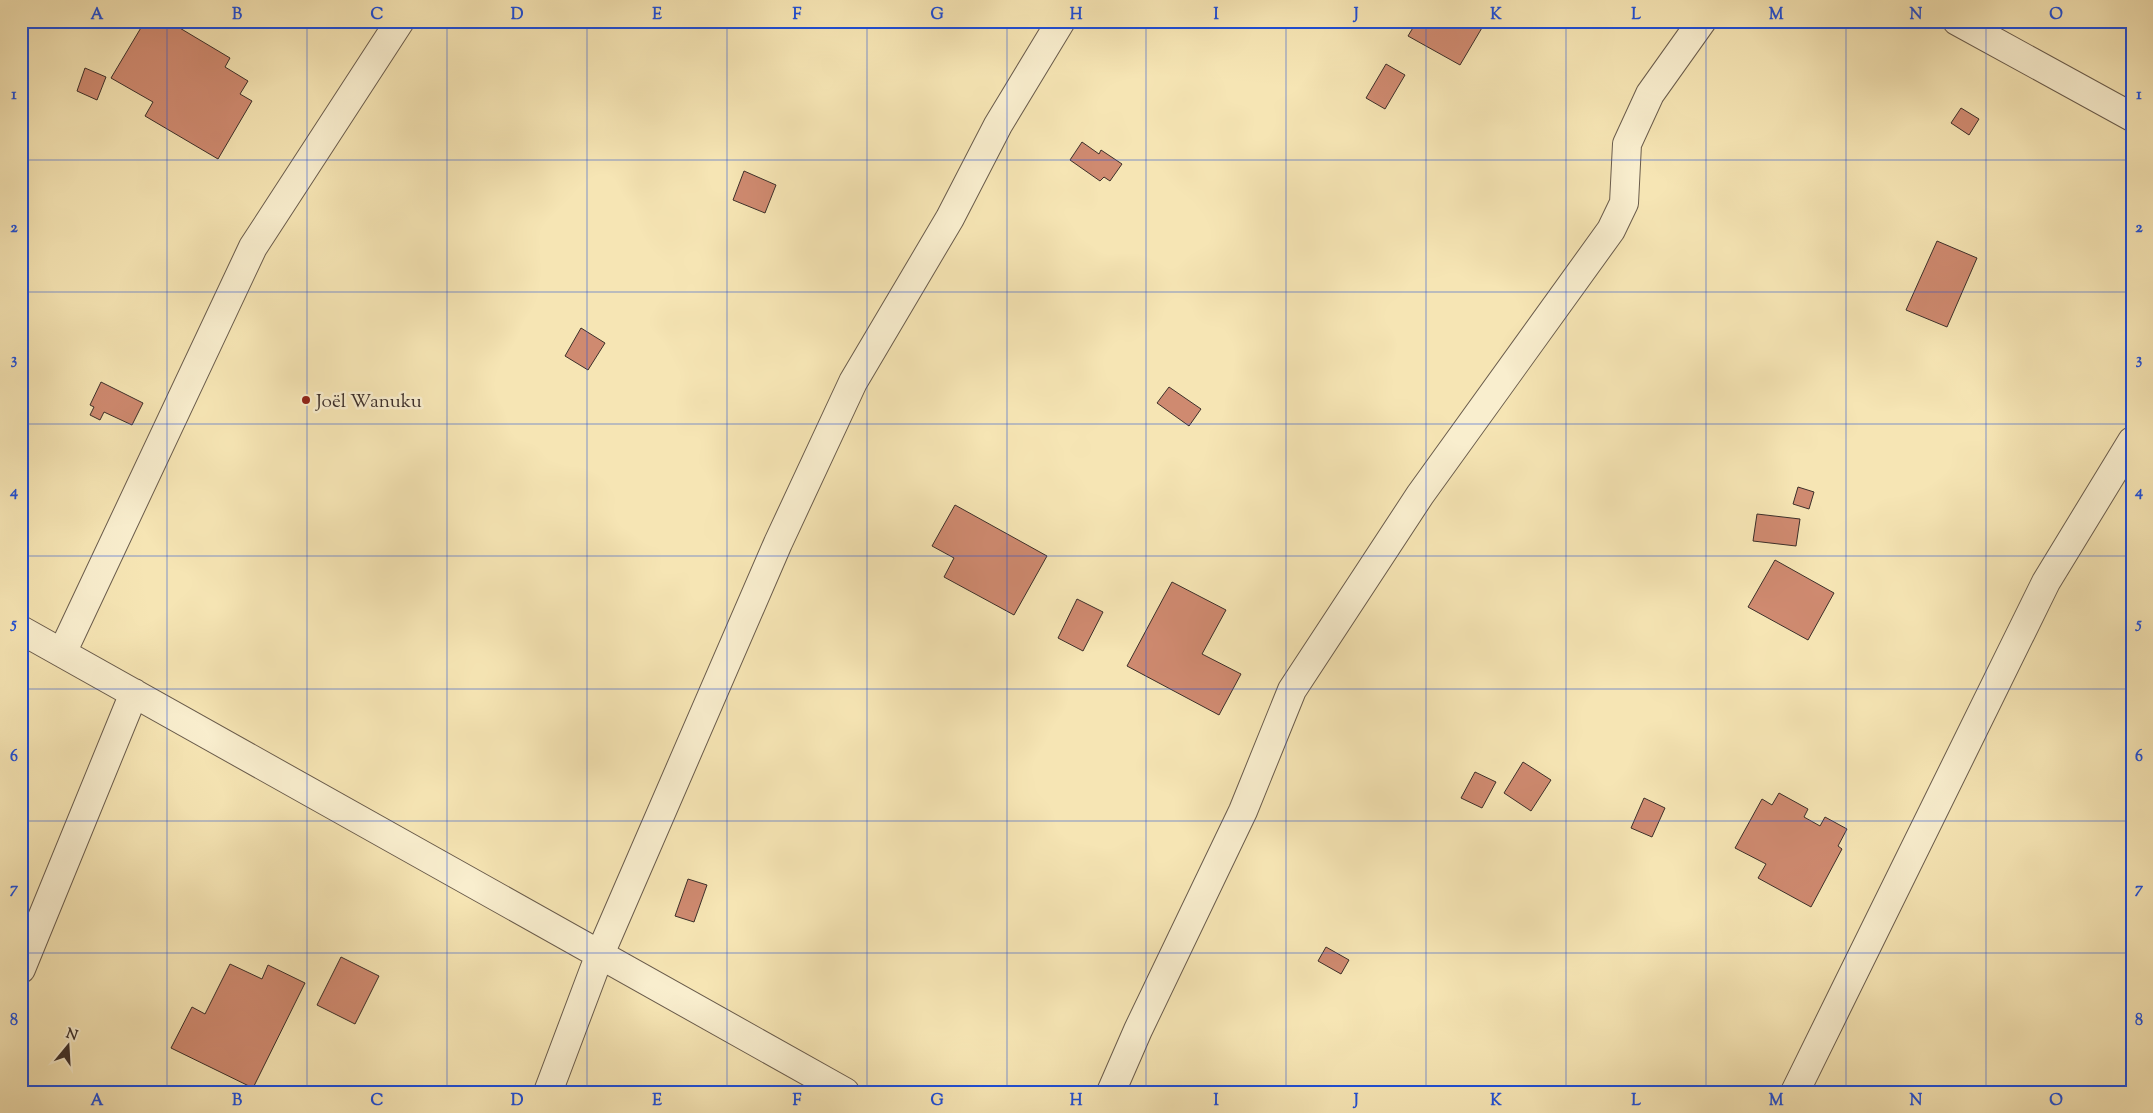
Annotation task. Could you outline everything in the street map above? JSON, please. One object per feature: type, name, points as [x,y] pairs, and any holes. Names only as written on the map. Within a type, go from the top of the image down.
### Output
[{"type":"street","points":[[62,653],[253,247],[400,21]]},
{"type":"street","points":[[548,1092],[600,954],[778,543],[853,382],[950,218],[998,125],[1061,21]]},
{"type":"street","points":[[1111,1092],[1138,1030],[1243,811],[1292,690],[1420,495],[1611,230],[1624,203],[1627,144],[1650,94],[1702,21]]},
{"type":"street","points":[[1957,21],[2132,117]]},
{"type":"street","points":[[1795,1092],[2046,582],[2132,441]]},
{"type":"street","points":[[21,630],[845,1092]]},
{"type":"street","points":[[21,969],[134,693]]},
{"type":"building","points":[[145,21],[168,21],[230,58],[225,67],[248,81],[240,94],[252,101],[218,159],[145,116],[153,102],[111,78]]},
{"type":"building","points":[[1417,21],[1486,21],[1460,65],[1408,36]]},
{"type":"building","points":[[1386,64],[1405,75],[1385,109],[1366,98]]},
{"type":"building","points":[[85,68],[106,77],[97,100],[77,91]]},
{"type":"building","points":[[1961,108],[1979,119],[1969,135],[1951,123]]},
{"type":"building","points":[[1082,142],[1099,154],[1101,150],[1122,164],[1110,181],[1104,177],[1100,181],[1070,160]]},
{"type":"building","points":[[744,171],[776,185],[765,213],[733,200]]},
{"type":"building","points":[[1937,241],[1977,258],[1947,327],[1906,310]]},
{"type":"building","points":[[581,328],[605,343],[588,370],[565,356]]},
{"type":"building","points":[[101,382],[143,403],[132,425],[104,412],[100,420],[90,415],[94,407],[90,405]]},
{"type":"building","points":[[1169,387],[1201,409],[1189,426],[1157,403]]},
{"type":"building","points":[[1798,487],[1814,492],[1809,509],[1793,504]]},
{"type":"building","points":[[955,505],[1047,556],[1014,615],[944,577],[954,558],[932,546]]},
{"type":"building","points":[[1757,514],[1800,519],[1796,546],[1753,541]]},
{"type":"building","points":[[1775,560],[1834,593],[1808,640],[1748,607]]},
{"type":"building","points":[[1172,582],[1226,610],[1202,654],[1241,674],[1219,715],[1127,666]]},
{"type":"building","points":[[1077,599],[1103,612],[1083,651],[1058,638]]},
{"type":"building","points":[[1523,762],[1551,780],[1531,811],[1504,793]]},
{"type":"building","points":[[1475,772],[1496,782],[1482,808],[1461,798]]},
{"type":"building","points":[[1779,793],[1808,809],[1804,817],[1820,826],[1825,817],[1847,829],[1838,846],[1842,849],[1811,907],[1758,878],[1766,864],[1735,848],[1762,799],[1772,805]]},
{"type":"building","points":[[1644,798],[1665,808],[1652,837],[1631,828]]},
{"type":"building","points":[[688,879],[707,885],[694,922],[675,916]]},
{"type":"building","points":[[1326,947],[1349,960],[1341,974],[1318,961]]},
{"type":"building","points":[[341,957],[379,976],[355,1024],[317,1005]]},
{"type":"building","points":[[230,964],[262,979],[268,965],[305,983],[253,1088],[171,1048],[192,1007],[205,1014]]},
{"type":"place","name":"Joël Wanuku","points":[[306,400]]}]
